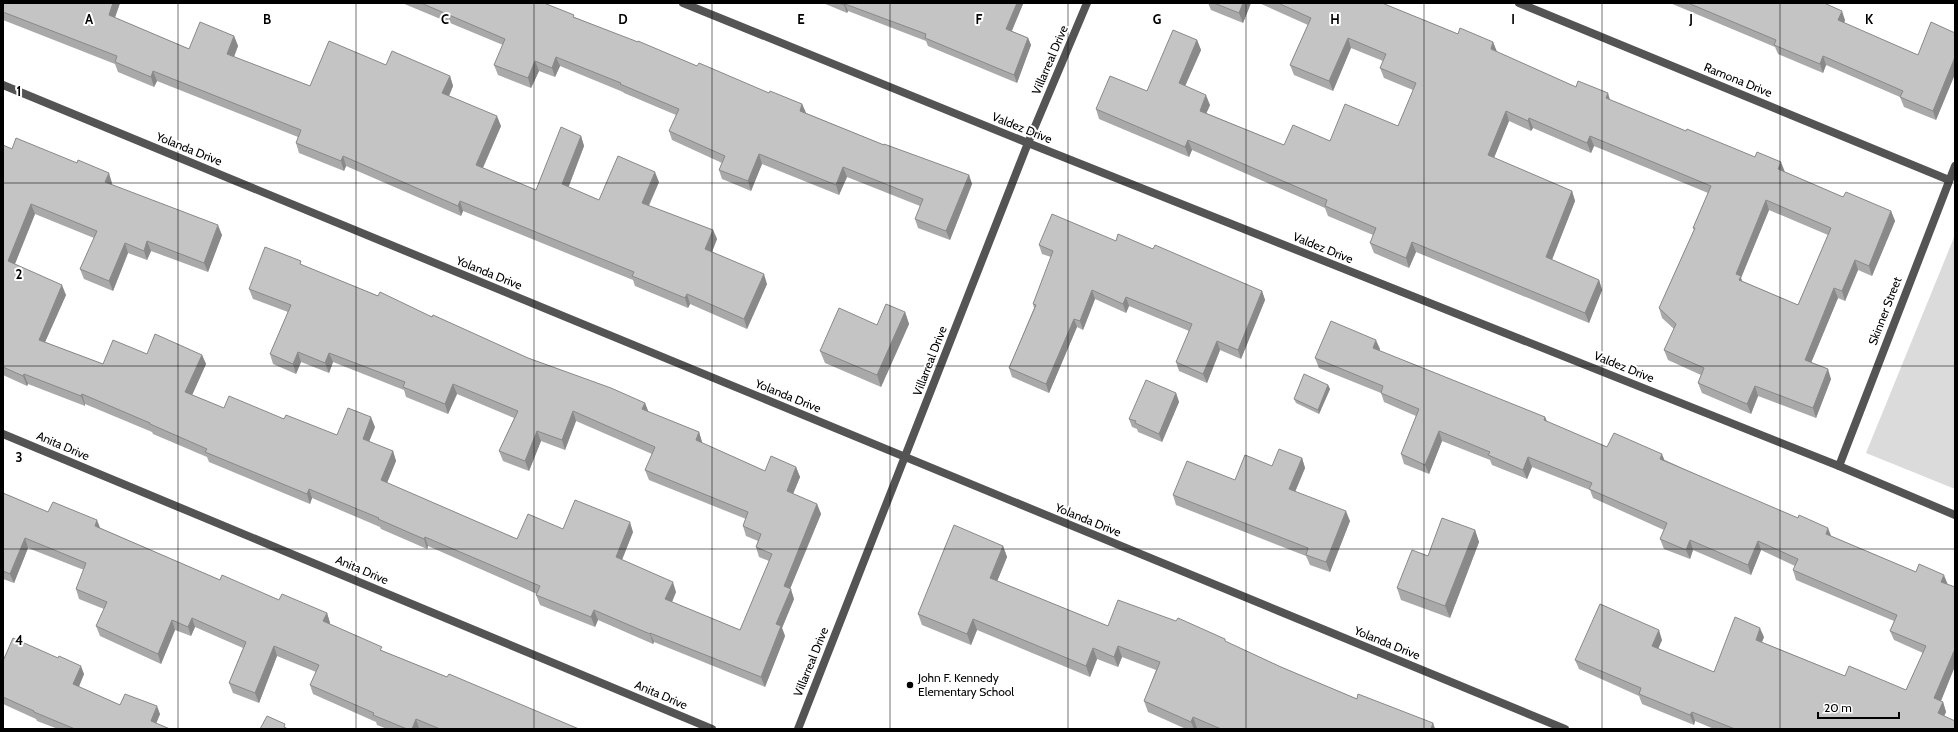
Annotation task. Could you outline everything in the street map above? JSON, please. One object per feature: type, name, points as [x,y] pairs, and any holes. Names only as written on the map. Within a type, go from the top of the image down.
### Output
[{"type":"street","name":"Valdez Drive","points":[[683,3],[1028,143],[1839,466],[1955,515]]},
{"type":"street","name":"Villarreal Drive","points":[[798,729],[1028,143],[1087,3]]},
{"type":"street","name":"Ramona Drive","points":[[1519,3],[1949,180]]},
{"type":"street","name":"Yolanda Drive","points":[[3,85],[1565,729]]},
{"type":"street","name":"Skinner Street","points":[[1839,466],[1955,166]]},
{"type":"street","name":"Anita Drive","points":[[3,434],[712,729]]},
{"type":"shaded area","points":[[1955,235],[1955,489],[1866,453]]},
{"type":"building","points":[[3,3],[113,3],[109,15],[189,49],[200,22],[234,36],[227,54],[310,86],[329,41],[386,65],[392,51],[450,76],[442,93],[497,116],[476,165],[536,190],[561,127],[581,136],[562,184],[599,200],[618,156],[655,172],[642,203],[713,230],[705,249],[764,274],[744,319],[687,294],[685,298],[632,276],[634,272],[460,201],[458,206],[343,156],[341,161],[296,143],[301,130],[153,71],[151,77],[115,62],[117,56],[3,12]]},
{"type":"building","points":[[421,3],[544,3],[574,15],[573,17],[638,41],[697,66],[699,63],[769,93],[770,91],[802,104],[800,111],[884,145],[969,175],[946,231],[915,219],[923,199],[843,167],[836,185],[759,154],[748,181],[719,170],[725,156],[669,131],[679,109],[620,84],[621,83],[556,57],[552,68],[535,61],[528,78],[494,65],[505,39]]},
{"type":"building","points":[[839,3],[1017,3],[1006,29],[1028,38],[1014,75],[925,38],[926,34]]},
{"type":"building","points":[[1214,3],[1243,3],[1239,13]]},
{"type":"building","points":[[1278,3],[1382,3],[1458,34],[1460,28],[1493,42],[1491,49],[1576,87],[1578,81],[1608,93],[1606,98],[1686,131],[1687,129],[1755,157],[1757,152],[1781,162],[1778,169],[1843,197],[1846,192],[1891,211],[1869,266],[1855,260],[1842,291],[1834,288],[1805,360],[1828,369],[1813,408],[1755,386],[1747,404],[1698,383],[1704,368],[1664,350],[1676,324],[1659,308],[1695,228],[1693,228],[1711,186],[1590,136],[1587,143],[1529,118],[1528,121],[1506,111],[1488,155],[1572,191],[1546,257],[1599,280],[1585,313],[1412,242],[1406,258],[1370,243],[1376,228],[1325,206],[1327,200],[1188,140],[1185,147],[1096,109],[1110,76],[1147,91],[1173,30],[1197,40],[1179,83],[1206,95],[1200,111],[1284,145],[1293,125],[1330,141],[1345,104],[1398,126],[1416,83],[1380,68],[1386,54],[1348,38],[1329,81],[1290,65],[1311,18]],"holes":[[[1766,200],[1831,228],[1798,305],[1739,280],[1741,276],[1736,274]]]},
{"type":"building","points":[[1688,3],[1824,3],[1842,11],[1838,20],[1918,55],[1931,22],[1955,33],[1955,57],[1933,111],[1900,97],[1903,91],[1823,56],[1820,64],[1774,45],[1776,40]]},
{"type":"building","points":[[16,138],[77,163],[78,160],[109,173],[105,182],[218,225],[204,263],[147,241],[144,251],[125,243],[109,281],[80,269],[97,231],[31,204],[8,261],[62,285],[39,340],[103,364],[113,340],[147,354],[155,334],[202,355],[185,392],[224,408],[229,396],[284,419],[286,415],[337,435],[348,408],[371,417],[363,439],[393,451],[381,480],[517,539],[528,514],[563,529],[575,500],[630,522],[616,557],[673,582],[665,599],[740,630],[772,554],[756,547],[761,534],[743,526],[748,512],[645,470],[655,447],[573,411],[562,440],[537,431],[525,461],[499,451],[518,411],[453,384],[445,404],[403,387],[405,382],[329,353],[325,363],[298,352],[293,364],[270,354],[291,305],[249,289],[265,247],[301,261],[300,264],[378,296],[380,292],[432,317],[433,315],[528,358],[611,388],[645,403],[642,409],[699,432],[696,440],[765,471],[771,456],[796,467],[787,491],[817,504],[784,586],[791,589],[776,624],[781,626],[761,677],[650,634],[594,610],[591,617],[536,595],[540,586],[425,537],[424,539],[378,519],[379,518],[309,489],[307,494],[205,452],[207,449],[82,394],[81,396],[24,374],[23,376],[3,367],[3,145],[12,149]]},
{"type":"building","points":[[1052,214],[1116,241],[1118,234],[1153,249],[1155,245],[1262,291],[1238,350],[1217,341],[1203,374],[1176,362],[1192,324],[1126,297],[1123,304],[1092,290],[1080,321],[1074,319],[1046,384],[1009,368],[1036,305],[1033,304],[1053,251],[1039,245]]},
{"type":"building","points":[[886,304],[905,312],[877,375],[820,351],[839,308],[877,325]]},
{"type":"building","points":[[1331,321],[1376,340],[1373,348],[1545,417],[1544,420],[1607,447],[1614,433],[1662,454],[1660,459],[1798,518],[1799,515],[1828,528],[1826,534],[1916,572],[1919,564],[1944,575],[1941,582],[1955,587],[1955,651],[1934,698],[1943,702],[1938,713],[1955,721],[1955,729],[1735,729],[1692,712],[1690,715],[1639,694],[1641,688],[1575,660],[1600,604],[1659,630],[1652,646],[1714,672],[1735,617],[1760,628],[1756,640],[1845,676],[1849,666],[1906,690],[1926,646],[1890,631],[1897,615],[1793,570],[1798,559],[1758,541],[1748,565],[1690,540],[1686,550],[1660,539],[1667,523],[1589,489],[1592,483],[1528,457],[1523,470],[1488,455],[1490,452],[1439,431],[1425,465],[1401,454],[1419,409],[1381,393],[1383,386],[1315,358]]},
{"type":"building","points":[[1304,374],[1328,385],[1318,410],[1294,399]]},
{"type":"building","points":[[1146,380],[1176,393],[1159,434],[1135,423],[1136,421],[1129,419]]},
{"type":"building","points":[[1279,449],[1302,458],[1289,489],[1346,511],[1326,562],[1306,555],[1308,548],[1173,495],[1187,461],[1235,480],[1245,455],[1272,466]]},
{"type":"building","points":[[3,493],[48,512],[53,502],[97,520],[95,526],[220,580],[222,575],[279,600],[282,594],[327,613],[323,621],[382,647],[380,650],[447,677],[449,674],[579,729],[440,729],[416,719],[412,729],[407,729],[373,715],[374,713],[310,685],[319,665],[274,646],[255,693],[229,683],[246,642],[192,618],[188,627],[172,620],[158,654],[96,626],[107,602],[76,589],[86,563],[25,538],[10,574],[3,571]]},
{"type":"building","points":[[1442,518],[1475,530],[1445,606],[1397,588],[1412,550],[1428,556]]},
{"type":"building","points":[[954,525],[1003,546],[990,578],[1108,626],[1118,600],[1176,621],[1178,618],[1225,639],[1225,641],[1281,667],[1357,699],[1358,694],[1433,723],[1431,729],[1221,729],[1193,717],[1191,722],[1144,701],[1160,662],[1118,646],[1114,657],[1093,648],[1086,666],[973,619],[967,634],[918,614]]},
{"type":"building","points":[[13,638],[58,658],[59,656],[81,666],[73,684],[120,705],[125,694],[157,706],[151,721],[170,729],[75,729],[3,697],[3,661]]},
{"type":"building","points":[[267,716],[285,724],[284,727],[288,729],[260,729]]},
{"type":"place","name":"John F. Kennedy Elementary School","points":[[910,685]]}]
